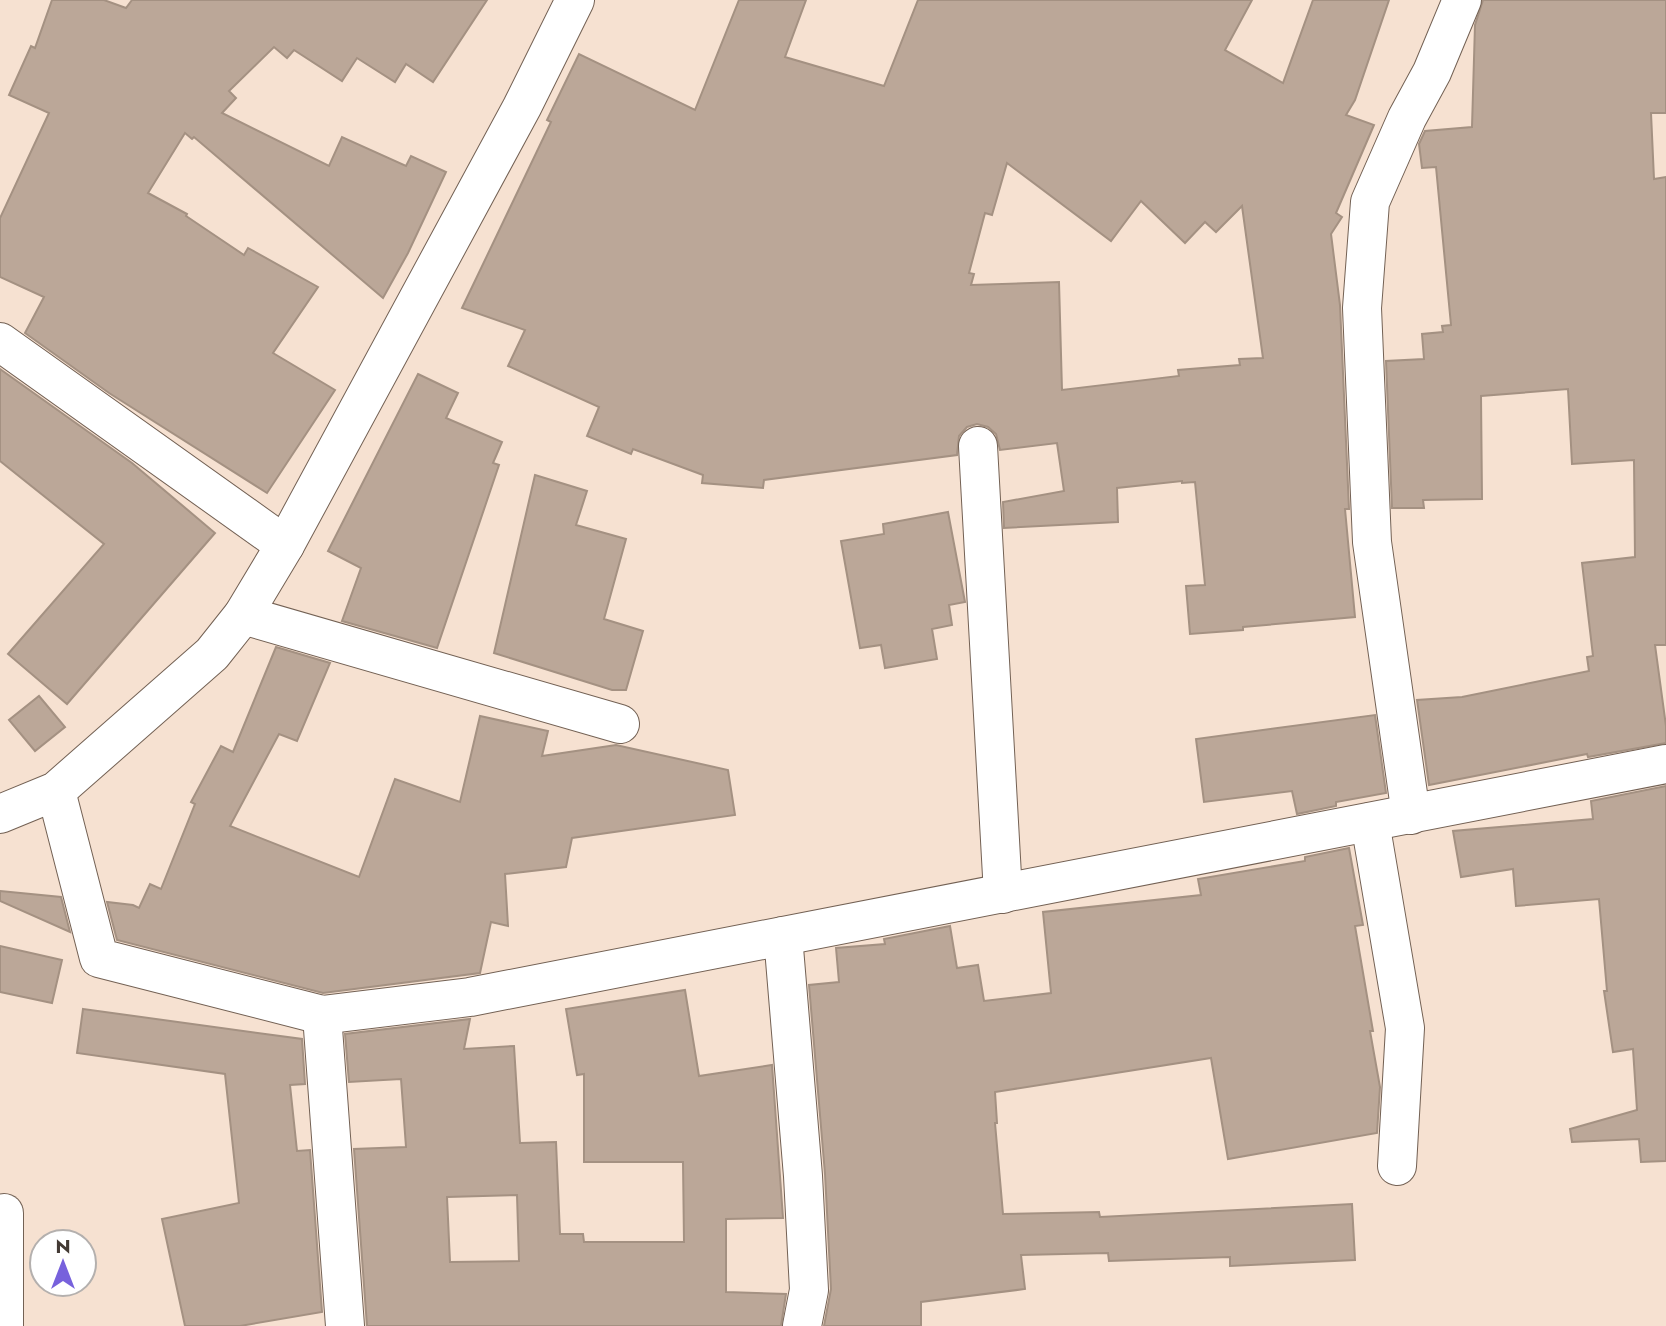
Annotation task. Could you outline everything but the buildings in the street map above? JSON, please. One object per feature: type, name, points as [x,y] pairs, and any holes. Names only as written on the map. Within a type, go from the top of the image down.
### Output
[{"type":"street","points":[[0,814],[56,790],[212,654],[243,615],[285,545],[522,107],[575,0]]},
{"type":"street","points":[[1411,815],[1372,542],[1362,308],[1370,202],[1407,118],[1432,72],[1462,0]]},
{"type":"street","points":[[0,342],[285,545]]},
{"type":"street","points":[[978,446],[1003,894]]},
{"type":"street","points":[[243,615],[620,724]]},
{"type":"street","points":[[56,790],[99,958],[323,1015],[470,997],[1666,764]]},
{"type":"street","points":[[1370,822],[1405,1028],[1397,1166]]},
{"type":"street","points":[[783,936],[808,1265],[809,1290],[802,1326]]},
{"type":"street","points":[[323,1015],[345,1326]]},
{"type":"street","points":[[4,1213],[4,1326]]}]
